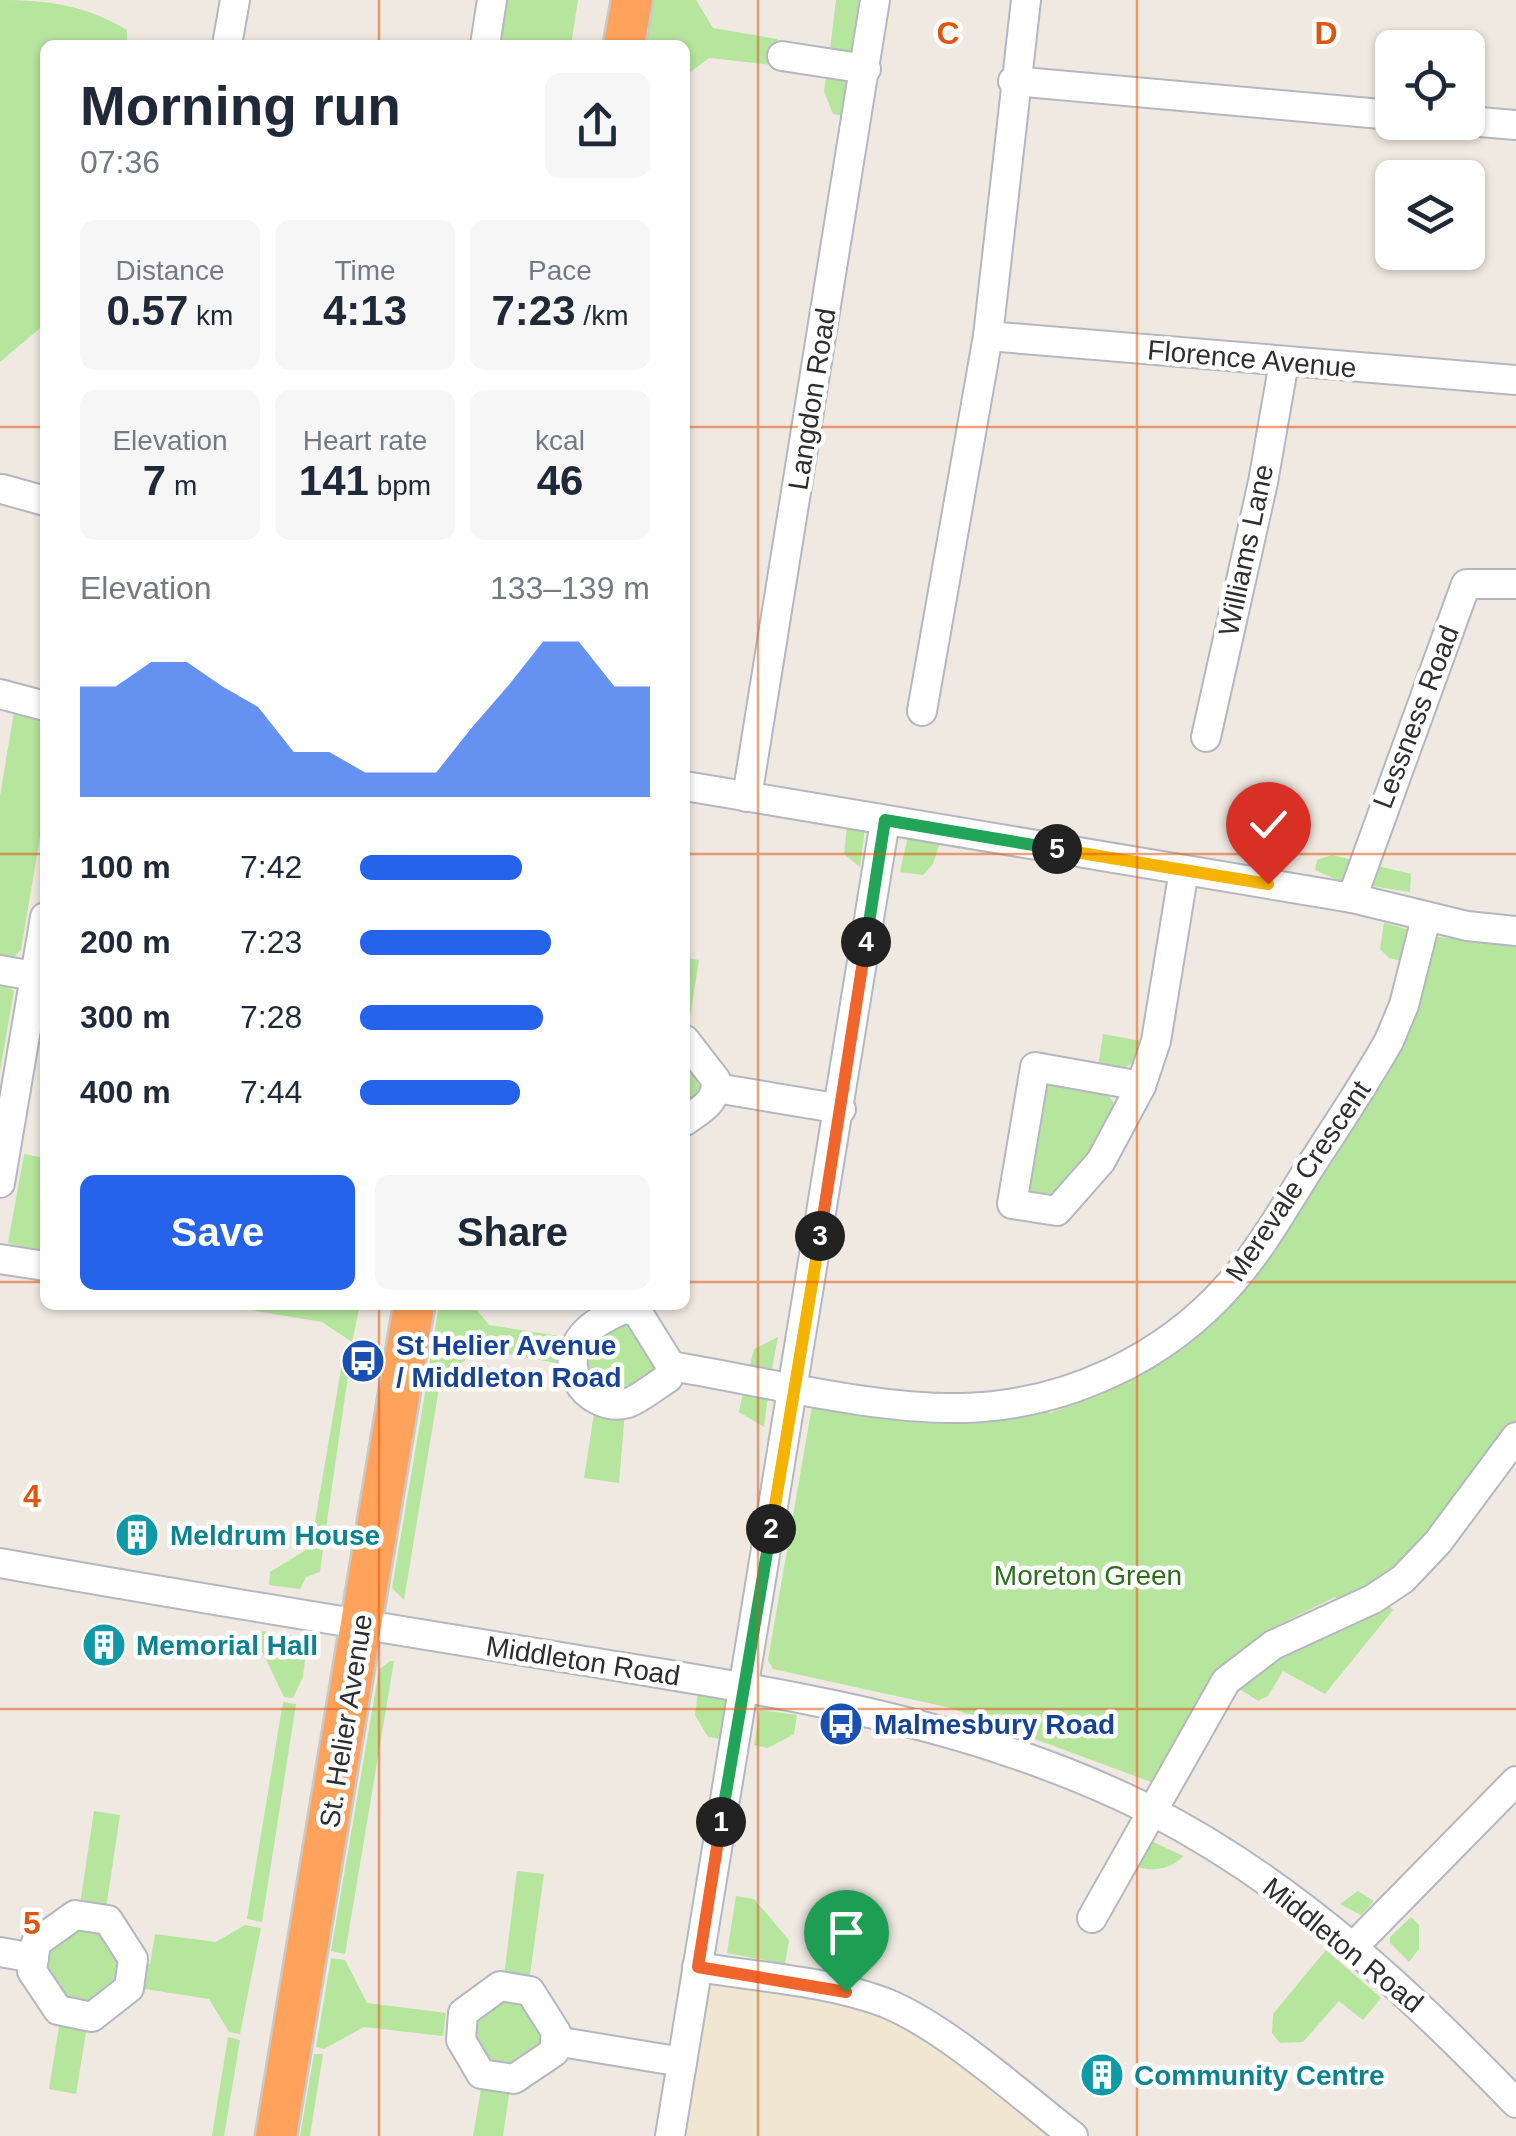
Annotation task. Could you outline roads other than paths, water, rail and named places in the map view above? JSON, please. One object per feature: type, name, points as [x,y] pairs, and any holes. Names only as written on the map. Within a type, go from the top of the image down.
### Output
[{"type":"highway","points":[[601,40],[607,0]]},
{"type":"highway","points":[[625,40],[632,0]]},
{"type":"highway","name":"St. Helier Avenue","points":[[276,2136],[351,1621],[389,1310]]},
{"type":"highway","name":"St. Helier Avenue","points":[[252,2136],[413,1310]]},
{"type":"street","points":[[228,40],[235,0]]},
{"type":"street","points":[[486,40],[492,0]]},
{"type":"street","name":"Langdon Road","points":[[747,797],[875,0]]},
{"type":"street","points":[[922,711],[988,336],[1013,80],[1026,0]]},
{"type":"street","points":[[782,56],[866,69]]},
{"type":"street","points":[[1013,80],[1375,113]]},
{"type":"street","points":[[1485,122],[1516,125]]},
{"type":"street","name":"Florence Avenue","points":[[988,336],[1516,380]]},
{"type":"street","name":"Williams Lane","points":[[1206,737],[1263,482],[1284,362]]},
{"type":"street","points":[[2,489],[40,500]]},
{"type":"street","name":"Lessness Road","points":[[1352,898],[1466,584],[1516,584]]},
{"type":"street","points":[[0,694],[40,705]]},
{"type":"street","points":[[690,787],[1352,898],[1426,918],[1516,931]]},
{"type":"street","points":[[670,2136],[796,1386],[885,820]]},
{"type":"street","points":[[1141,1086],[1034,1067],[1012,1204],[1057,1211],[1107,1152],[1141,1086],[1156,1041],[1184,870]]},
{"type":"street","name":"Merevale Crescent","points":[[671,1366],[936,1407],[1002,1404],[1108,1375],[1171,1337],[1220,1296],[1252,1256],[1370,1073],[1404,1004],[1426,918]]},
{"type":"street","points":[[0,970],[40,977],[0,1183]]},
{"type":"street","points":[[690,1046],[716,1080],[712,1101],[690,1117]]},
{"type":"street","points":[[716,1088],[841,1108]]},
{"type":"street","points":[[0,1259],[40,1265]]},
{"type":"street","points":[[622,1310],[594,1325],[574,1344],[571,1365],[586,1389],[604,1404],[630,1402],[668,1378],[671,1366],[633,1310]]},
{"type":"street","points":[[1092,1918],[1214,1698],[1239,1668],[1274,1645],[1373,1599],[1403,1579],[1438,1542],[1516,1437]]},
{"type":"street","name":"Middleton Road","points":[[0,1563],[876,1712],[1039,1761],[1152,1811],[1244,1867],[1354,1946],[1516,2103]]},
{"type":"street","points":[[1354,1946],[1516,1781]]},
{"type":"street","points":[[0,1952],[34,1958]]},
{"type":"street","points":[[698,1967],[846,1992],[884,2003],[932,2030],[1074,2136]]},
{"type":"street","points":[[555,2041],[682,2062]]},
{"type":"place","name":"St Helier Avenue / Middleton Road","points":[[363,1361]]},
{"type":"place","name":"Meldrum House","points":[[137,1535]]},
{"type":"place","name":"Memorial Hall","points":[[104,1645]]},
{"type":"place","name":"Malmesbury Road","points":[[841,1724]]},
{"type":"place","name":"Community Centre","points":[[1102,2075]]},
{"type":"park label","name":"Moreton Green","points":[[1088,1575]]}]
